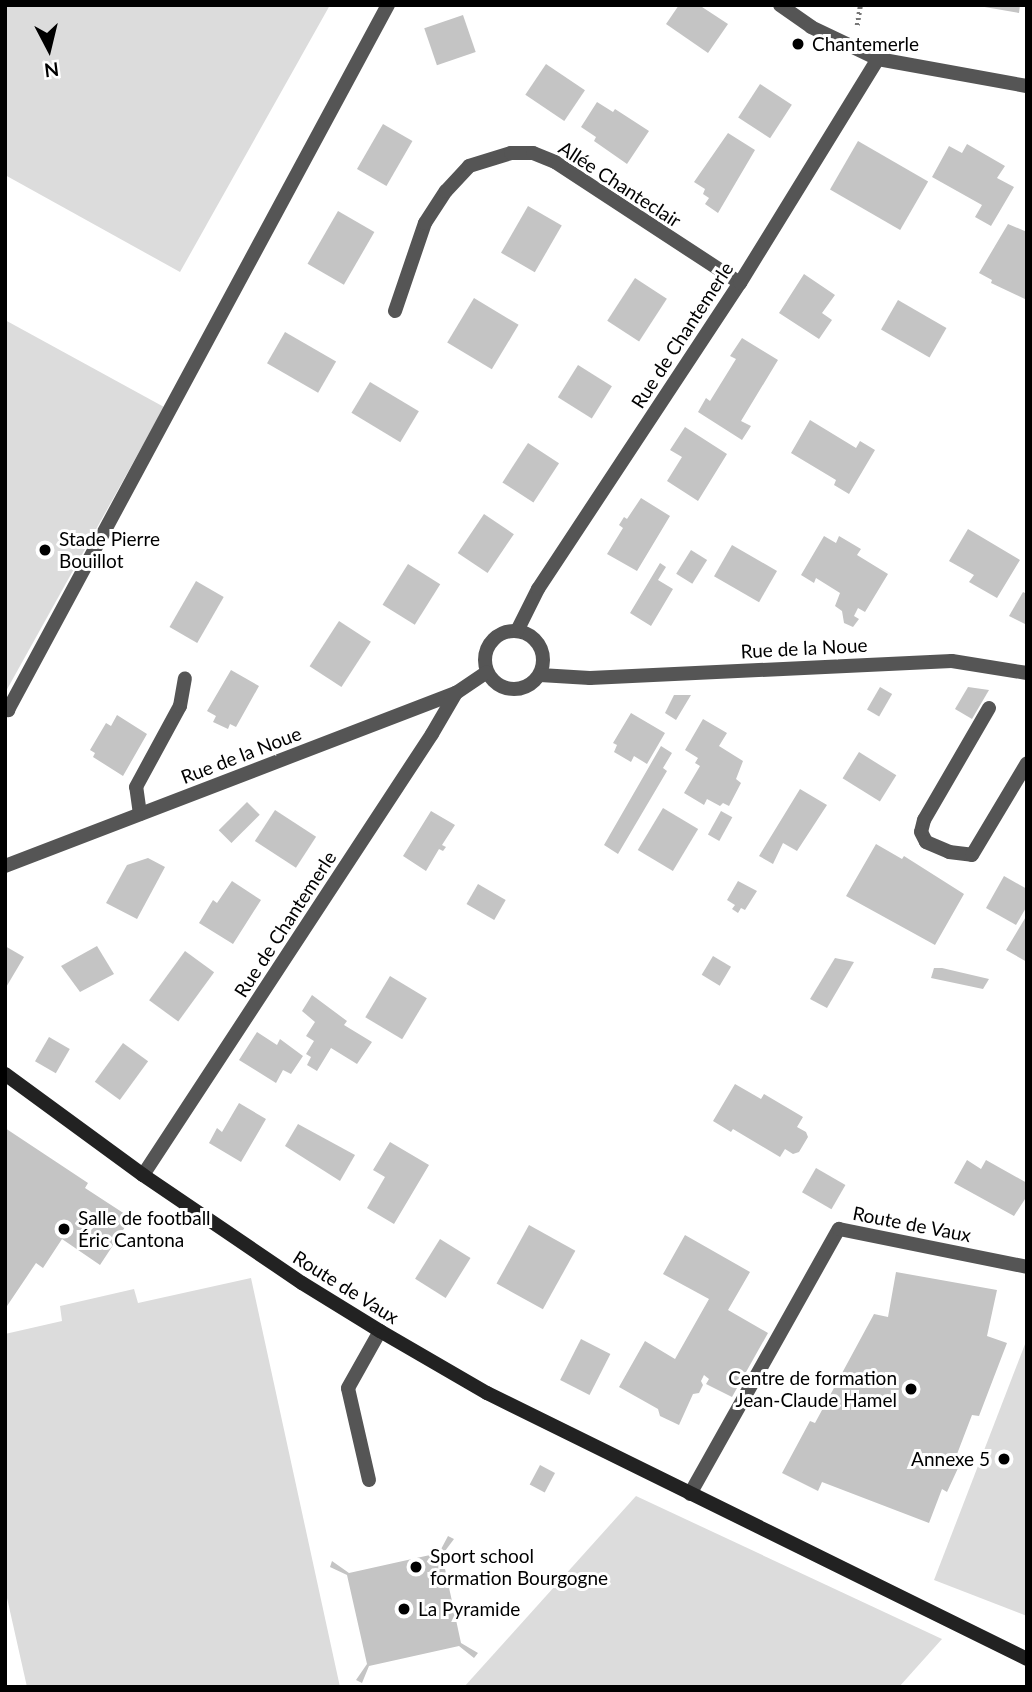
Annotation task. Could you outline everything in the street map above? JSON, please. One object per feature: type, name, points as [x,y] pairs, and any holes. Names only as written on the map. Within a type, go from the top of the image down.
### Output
[{"type":"street","points":[[5,708],[8,710],[388,5]]},
{"type":"street","points":[[779,5],[811,27],[878,59],[1027,86]]},
{"type":"street","name":"Rue de Chantemerle","points":[[517,631],[538,589],[740,283],[878,59]]},
{"type":"street","name":"Allée Chanteclair","points":[[395,311],[425,223],[446,191],[469,166],[511,153],[533,153],[555,162],[740,283]]},
{"type":"street","points":[[507,631],[517,631],[538,642],[543,656],[540,675],[533,683],[516,689],[494,681],[487,672],[486,653],[491,641],[507,631]]},
{"type":"street","name":"Rue de la Noue","points":[[540,675],[590,678],[952,661],[1027,673]]},
{"type":"street","name":"Rue de la Noue","points":[[5,866],[456,693],[487,672]]},
{"type":"street","points":[[140,814],[136,787],[180,706],[185,678]]},
{"type":"street","name":"Rue de Chantemerle","points":[[144,1175],[432,734],[456,693]]},
{"type":"street","points":[[989,708],[924,820],[921,832],[926,842],[949,852],[972,855],[1027,763]]},
{"type":"street","name":"Route de Vaux","points":[[5,1074],[144,1175],[302,1283],[487,1393],[1027,1659]]},
{"type":"street","name":"Route de Vaux","points":[[690,1494],[839,1229],[1027,1267]]},
{"type":"street","points":[[369,1480],[348,1388],[380,1331]]},
{"type":"shaded area","points":[[5,5],[330,5],[180,272],[5,175]]},
{"type":"shaded area","name":"Stade Pierre Bouillot","points":[[5,320],[164,407],[5,693]]},
{"type":"shaded area","points":[[251,1278],[340,1687],[27,1687],[5,1589],[5,1334],[62,1321],[60,1306],[134,1289],[138,1303]]},
{"type":"shaded area","name":"Annexe 5","points":[[1027,1339],[1027,1616],[934,1580]]},
{"type":"shaded area","points":[[636,1496],[942,1639],[899,1687],[464,1687]]},
{"type":"building","points":[[679,5],[699,5],[728,24],[708,53],[666,24]]},
{"type":"building","points":[[973,5],[1020,5],[1019,13]]},
{"type":"building","points":[[463,15],[476,52],[437,65],[424,28]]},
{"type":"building","points":[[546,64],[585,90],[564,121],[525,95]]},
{"type":"building","points":[[760,84],[792,105],[770,138],[738,118]]},
{"type":"building","points":[[597,102],[613,112],[615,109],[649,131],[627,164],[594,141],[596,137],[581,127]]},
{"type":"building","points":[[383,124],[412,141],[386,186],[357,169]]},
{"type":"building","points":[[728,133],[755,150],[718,213],[705,204],[709,198],[703,194],[705,189],[694,182]]},
{"type":"building","points":[[858,141],[928,182],[900,230],[830,189]]},
{"type":"building","points":[[967,144],[1005,166],[997,178],[1014,187],[991,226],[975,217],[982,205],[932,177],[949,146],[962,153]]},
{"type":"building","points":[[528,206],[562,226],[535,272],[501,253]]},
{"type":"building","points":[[338,211],[374,232],[344,285],[308,264]]},
{"type":"building","points":[[1008,224],[1027,232],[1027,300],[991,283],[992,280],[979,273]]},
{"type":"building","points":[[804,274],[835,295],[822,313],[832,320],[819,339],[779,313]]},
{"type":"building","points":[[635,278],[667,299],[639,341],[607,321]]},
{"type":"building","points":[[474,298],[519,325],[492,369],[447,343]]},
{"type":"building","points":[[898,300],[946,328],[929,357],[881,329]]},
{"type":"building","points":[[285,332],[336,362],[318,393],[267,363]]},
{"type":"building","points":[[742,338],[778,360],[741,421],[751,426],[742,440],[698,412],[706,398],[710,401],[736,359],[730,356]]},
{"type":"building","points":[[578,365],[612,386],[592,418],[558,397]]},
{"type":"building","points":[[370,382],[419,411],[400,442],[351,413]]},
{"type":"building","points":[[810,420],[856,448],[860,441],[875,450],[849,494],[834,485],[836,480],[791,453]]},
{"type":"building","points":[[685,427],[727,454],[698,501],[667,481],[682,457],[670,450]]},
{"type":"building","points":[[528,443],[559,463],[533,503],[502,482]]},
{"type":"building","points":[[641,498],[670,516],[637,571],[607,554],[623,528],[619,525],[624,517],[627,519]]},
{"type":"building","points":[[484,514],[514,534],[488,573],[458,553]]},
{"type":"building","points":[[968,529],[1020,560],[997,598],[969,582],[974,575],[949,561]]},
{"type":"building","points":[[824,536],[836,543],[839,536],[861,549],[857,555],[888,574],[865,612],[858,608],[854,616],[859,619],[853,627],[844,623],[842,611],[835,606],[840,593],[816,578],[814,583],[801,575]]},
{"type":"building","points":[[732,545],[777,571],[759,602],[714,576]]},
{"type":"building","points":[[691,550],[707,560],[692,584],[676,574]]},
{"type":"building","points":[[660,563],[666,567],[658,580],[673,589],[651,626],[630,613]]},
{"type":"building","points":[[408,564],[440,584],[415,625],[383,605]]},
{"type":"building","points":[[196,581],[224,597],[197,643],[170,627]]},
{"type":"building","points":[[1023,592],[1027,594],[1027,625],[1009,616]]},
{"type":"building","points":[[339,621],[371,642],[341,687],[310,666]]},
{"type":"building","points":[[231,670],[259,686],[236,727],[230,724],[228,729],[213,722],[216,716],[207,711]]},
{"type":"building","points":[[880,687],[892,694],[879,717],[867,710]]},
{"type":"building","points":[[968,687],[989,690],[972,719],[955,709]]},
{"type":"building","points":[[674,695],[691,695],[676,720],[665,713]]},
{"type":"building","points":[[631,713],[665,733],[647,764],[634,756],[631,762],[614,752],[617,745],[613,743]]},
{"type":"building","points":[[117,715],[147,734],[123,776],[93,757],[95,753],[90,750],[106,723],[111,726]]},
{"type":"building","points":[[703,719],[727,733],[719,746],[743,761],[736,779],[741,783],[729,806],[723,803],[720,806],[707,799],[704,805],[684,793],[700,766],[695,763],[698,758],[685,750]]},
{"type":"building","points":[[661,746],[672,753],[663,768],[667,771],[618,854],[604,845]]},
{"type":"building","points":[[859,752],[896,775],[880,802],[843,778]]},
{"type":"building","points":[[800,789],[827,805],[797,851],[783,843],[773,864],[759,856]]},
{"type":"building","points":[[247,802],[260,815],[231,843],[219,830]]},
{"type":"building","points":[[663,808],[698,829],[673,871],[638,850]]},
{"type":"building","points":[[275,810],[316,837],[296,868],[255,841]]},
{"type":"building","points":[[431,811],[455,825],[442,845],[446,847],[443,851],[439,849],[426,871],[403,856]]},
{"type":"building","points":[[721,811],[732,817],[719,841],[708,835]]},
{"type":"building","points":[[876,844],[902,859],[904,856],[964,894],[935,945],[846,896]]},
{"type":"building","points":[[148,858],[165,867],[137,919],[106,903],[127,865]]},
{"type":"building","points":[[1004,876],[1027,889],[1027,906],[1016,925],[986,908]]},
{"type":"building","points":[[232,881],[261,900],[233,944],[199,923],[213,900],[217,903]]},
{"type":"building","points":[[738,881],[757,891],[745,910],[741,908],[738,913],[732,909],[735,905],[727,900]]},
{"type":"building","points":[[478,884],[506,900],[494,920],[466,904]]},
{"type":"building","points":[[1027,915],[1027,962],[1006,950]]},
{"type":"building","points":[[5,946],[24,957],[5,989]]},
{"type":"building","points":[[97,946],[114,974],[80,992],[61,966]]},
{"type":"building","points":[[185,951],[214,972],[178,1022],[149,1000]]},
{"type":"building","points":[[713,956],[731,967],[720,986],[702,975]]},
{"type":"building","points":[[835,958],[854,962],[827,1008],[810,999]]},
{"type":"building","points":[[934,968],[989,979],[983,989],[931,978]]},
{"type":"building","points":[[390,976],[427,998],[402,1039],[365,1017]]},
{"type":"building","points":[[312,995],[347,1021],[344,1025],[372,1042],[357,1064],[331,1048],[317,1071],[307,1065],[311,1057],[306,1054],[314,1041],[306,1036],[315,1022],[302,1011]]},
{"type":"building","points":[[257,1032],[277,1045],[280,1039],[303,1056],[291,1074],[283,1070],[276,1083],[239,1060]]},
{"type":"building","points":[[49,1037],[70,1049],[56,1073],[35,1061]]},
{"type":"building","points":[[123,1043],[148,1061],[120,1100],[95,1082]]},
{"type":"building","points":[[735,1084],[761,1099],[764,1094],[803,1117],[797,1127],[806,1132],[808,1137],[799,1152],[793,1154],[785,1149],[780,1157],[733,1129],[731,1132],[713,1121]]},
{"type":"building","points":[[239,1103],[266,1119],[241,1162],[209,1143],[217,1128],[222,1132]]},
{"type":"building","points":[[298,1124],[355,1155],[340,1181],[285,1146]]},
{"type":"building","name":"Salle de football Éric Cantona","points":[[5,1128],[88,1183],[85,1188],[131,1218],[100,1265],[62,1239],[43,1268],[36,1263],[5,1309]]},
{"type":"building","points":[[390,1142],[429,1165],[394,1224],[367,1208],[385,1177],[373,1170]]},
{"type":"building","points":[[967,1160],[981,1169],[986,1160],[1027,1183],[1027,1196],[1014,1216],[954,1183]]},
{"type":"building","points":[[816,1168],[845,1185],[831,1209],[802,1192]]},
{"type":"building","points":[[529,1225],[575,1251],[543,1309],[497,1284]]},
{"type":"building","points":[[685,1235],[750,1272],[728,1310],[768,1333],[732,1397],[706,1384],[709,1379],[704,1375],[699,1393],[693,1394],[679,1425],[660,1416],[658,1409],[619,1387],[645,1341],[675,1359],[709,1299],[663,1274]]},
{"type":"building","points":[[440,1239],[471,1258],[446,1298],[415,1279]]},
{"type":"building","name":"Centre de formation Jean-Claude Hamel","points":[[896,1272],[997,1290],[987,1336],[1007,1343],[979,1416],[972,1415],[954,1462],[959,1466],[947,1492],[942,1489],[929,1523],[822,1482],[818,1491],[782,1473],[810,1421],[815,1423],[874,1314],[888,1317]]},
{"type":"building","points":[[581,1339],[610,1354],[590,1395],[560,1380]]},
{"type":"building","points":[[540,1465],[555,1473],[545,1492],[530,1484]]},
{"type":"building","name":"La Pyramide","points":[[448,1536],[454,1539],[442,1555],[461,1643],[478,1653],[474,1658],[459,1646],[369,1666],[362,1683],[356,1680],[367,1664],[347,1575],[330,1567],[332,1561],[349,1573],[439,1553]]},
{"type":"place","name":"Chantemerle","points":[[798,44]]},
{"type":"place","name":"Stade Pierre Bouillot","points":[[45,550]]},
{"type":"place","name":"Salle de football Éric Cantona","points":[[64,1229]]},
{"type":"place","name":"Centre de formation Jean-Claude Hamel","points":[[911,1389]]},
{"type":"place","name":"Annexe 5","points":[[1004,1459]]},
{"type":"place","name":"Sport school formation Bourgogne","points":[[416,1567]]},
{"type":"place","name":"La Pyramide","points":[[404,1609]]}]
